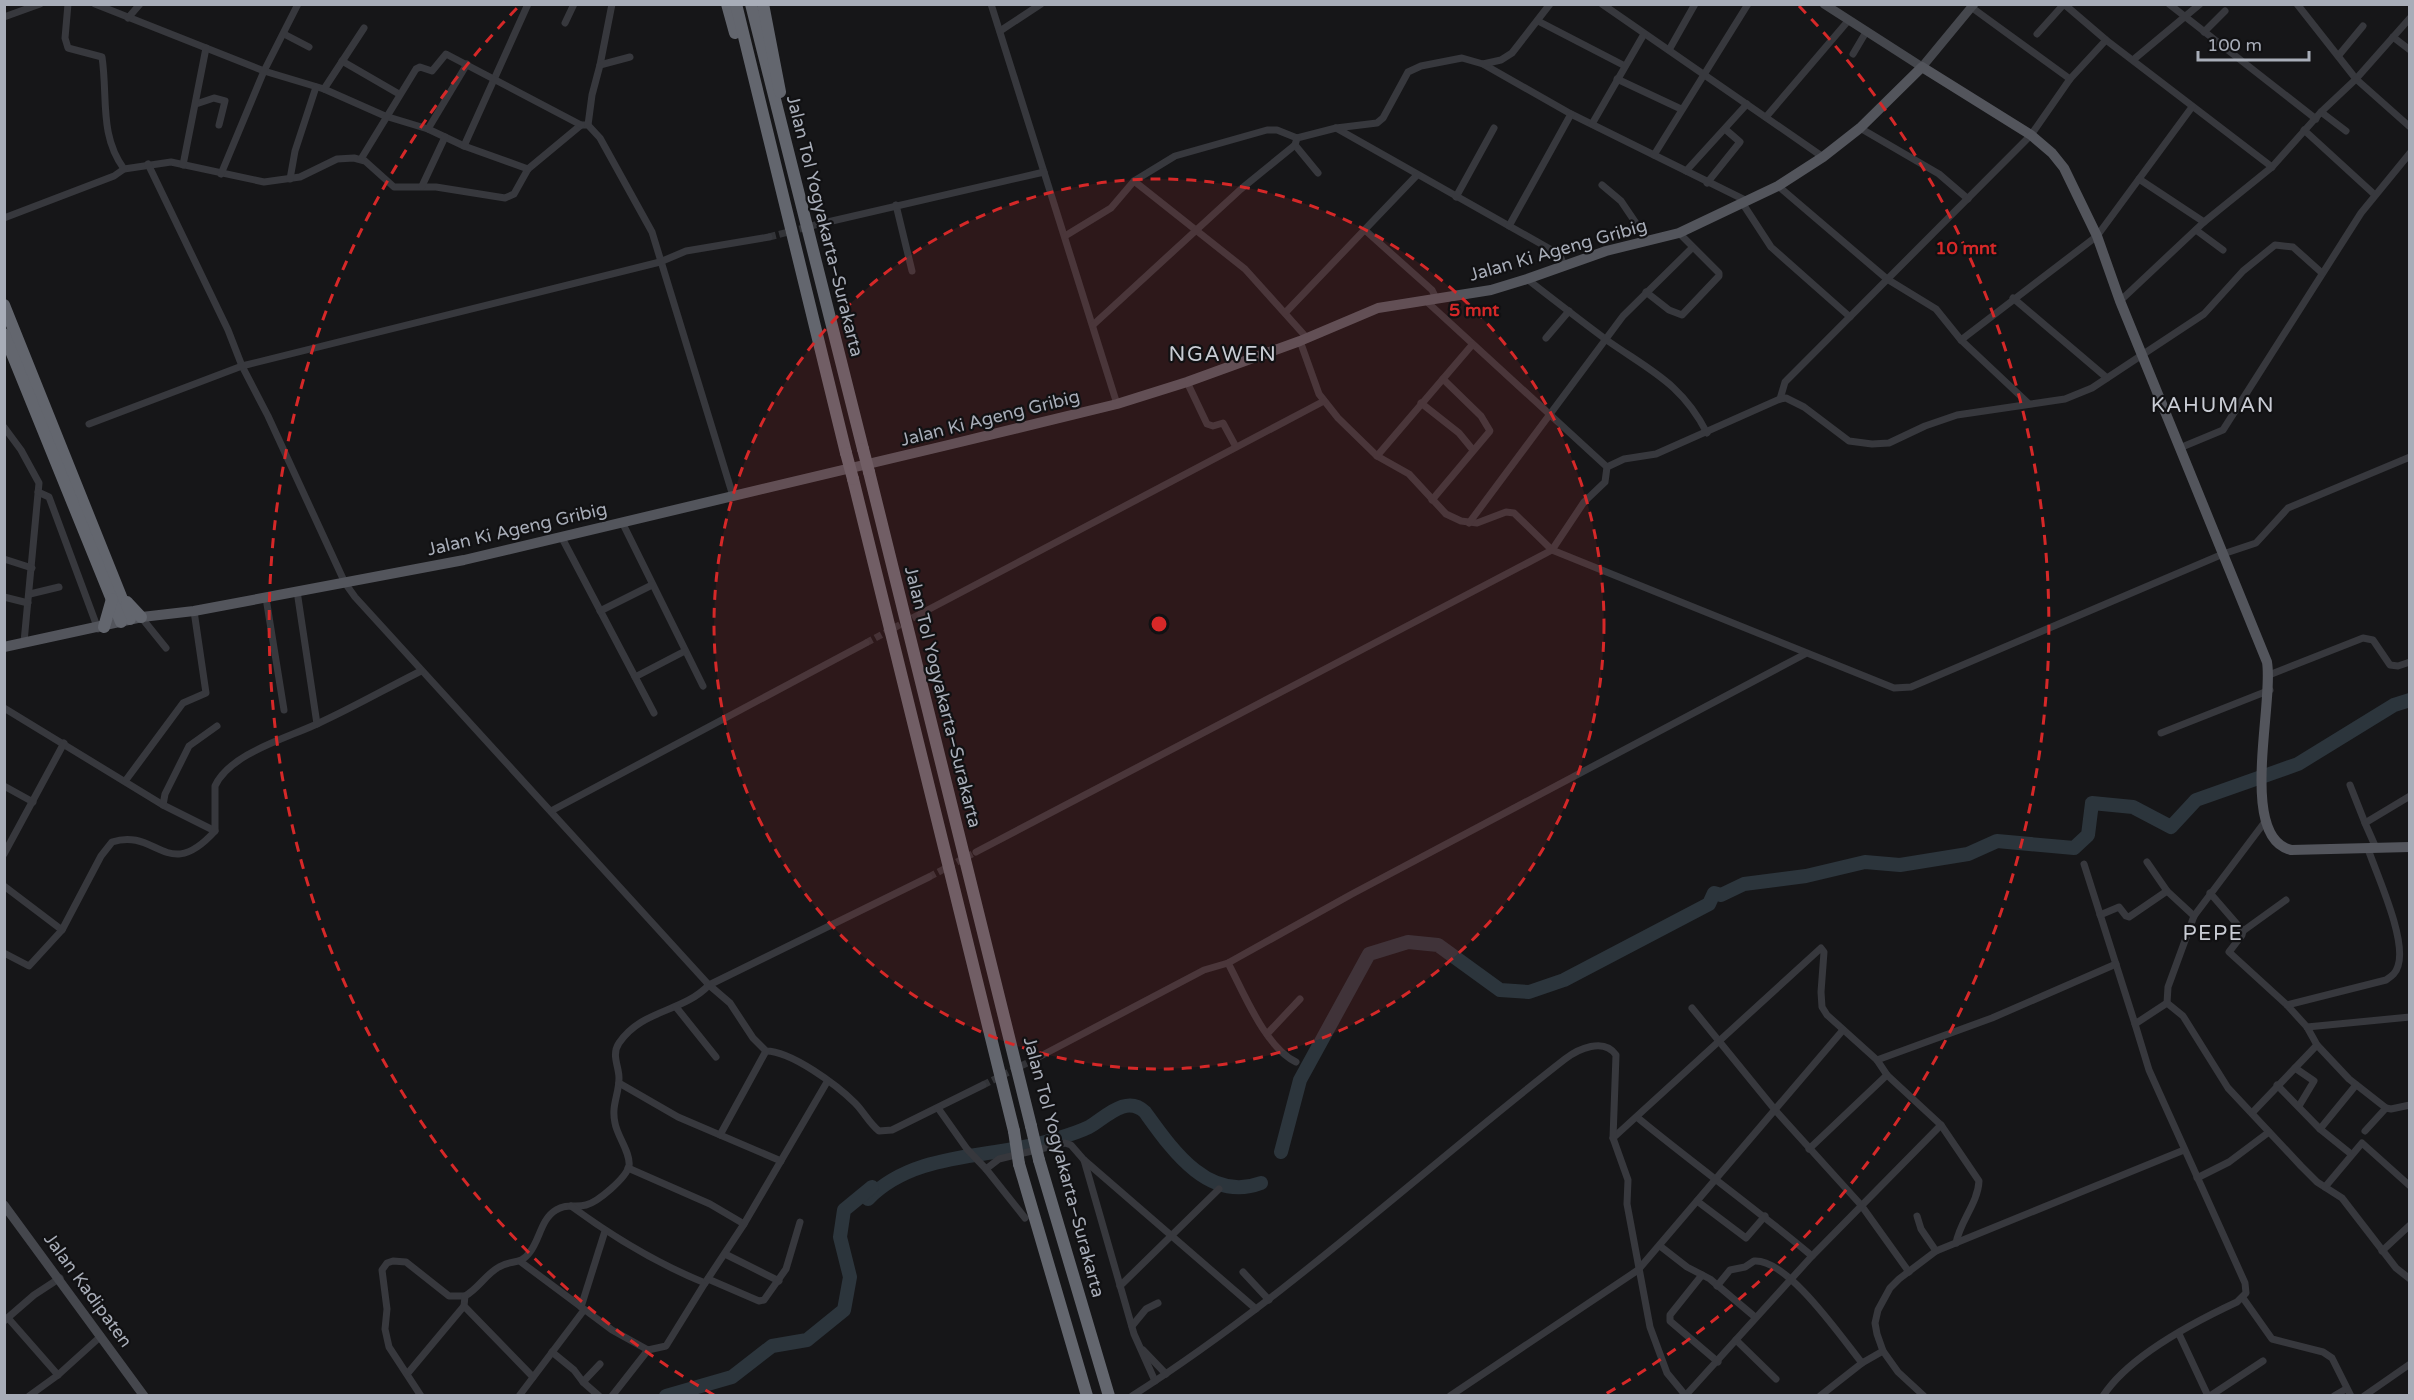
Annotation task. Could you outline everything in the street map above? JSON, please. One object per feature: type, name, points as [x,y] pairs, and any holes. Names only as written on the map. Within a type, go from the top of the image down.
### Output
[{"type":"highway","points":[[727,4],[777,175]]},
{"type":"highway","name":"Jalan Tol Yogyakarta–Surakarta","points":[[736,4],[1014,1131],[1019,1164],[1087,1395]]},
{"type":"highway","name":"Jalan Tol Yogyakarta–Surakarta","points":[[751,4],[1039,1160],[1110,1395]]},
{"type":"highway","points":[[763,4],[818,279]]},
{"type":"highway","points":[[4,305],[118,599]]},
{"type":"highway","points":[[4,334],[118,599],[131,620]]},
{"type":"highway","points":[[101,628],[118,599]]},
{"type":"main road","name":"Jalan Ki Ageng Gribig","points":[[4,647],[131,620],[194,611],[345,583],[562,538],[1117,404],[1188,382],[1304,340],[1378,308],[1491,290],[1564,265],[1679,233],[1778,186],[1823,157],[1860,128],[1922,67]]},
{"type":"main road","points":[[1922,67],[2031,135],[2052,153],[2064,168],[2097,236],[2120,301],[2144,354],[2260,642],[2269,675],[2270,690],[2263,750],[2262,785],[2265,823],[2275,842],[2284,849],[2409,847]]},
{"type":"street","points":[[4,17],[40,4]]},
{"type":"street","points":[[68,4],[65,38],[68,48],[100,56],[102,59],[106,132],[110,146],[124,169]]},
{"type":"street","points":[[95,4],[264,71],[320,88],[385,116],[428,129],[464,146],[528,169]]},
{"type":"street","points":[[128,18],[140,4]]},
{"type":"street","points":[[221,174],[264,71],[298,4]]},
{"type":"street","points":[[464,146],[528,4]]},
{"type":"street","points":[[565,23],[574,4]]},
{"type":"street","points":[[4,218],[114,176],[124,169],[171,162],[257,182],[290,179],[338,159],[361,159],[391,185],[422,186],[505,198],[514,194],[528,169],[585,125],[612,4]]},
{"type":"street","points":[[991,4],[1117,404]]},
{"type":"street","points":[[1000,32],[1041,4]]},
{"type":"street","points":[[1483,64],[1501,60],[1512,53],[1550,4]]},
{"type":"street","points":[[1669,50],[1695,4]]},
{"type":"street","points":[[1654,155],[1748,4]]},
{"type":"street","points":[[1824,4],[1922,67],[1973,6],[2070,79]]},
{"type":"street","points":[[2037,34],[2064,4],[2106,40],[2272,167]]},
{"type":"street","points":[[2169,4],[2318,115],[2346,131]]},
{"type":"street","points":[[2133,60],[2200,4]]},
{"type":"street","points":[[2297,4],[2356,79],[2409,127]]},
{"type":"street","points":[[1606,6],[1823,157]]},
{"type":"street","points":[[2204,32],[2225,11]]},
{"type":"street","points":[[2120,301],[2204,222],[2272,167],[2318,115],[2356,79],[2409,18]]},
{"type":"street","points":[[1538,21],[1625,66]]},
{"type":"street","points":[[1766,117],[1848,21]]},
{"type":"street","points":[[2339,55],[2363,26]]},
{"type":"street","points":[[290,179],[295,151],[320,88],[364,28]]},
{"type":"street","points":[[1853,54],[1866,32]]},
{"type":"street","points":[[284,34],[309,47]]},
{"type":"street","points":[[1592,124],[1644,34]]},
{"type":"street","points":[[2393,37],[2409,50]]},
{"type":"street","points":[[1780,399],[1785,382],[2031,135],[2070,79],[2106,40]]},
{"type":"street","points":[[183,165],[206,48]]},
{"type":"street","points":[[361,159],[385,116],[418,67],[432,71],[446,54],[585,125],[600,138],[646,221],[733,496]]},
{"type":"street","points":[[600,65],[630,57]]},
{"type":"street","points":[[1094,325],[1296,141],[1336,128],[1377,123],[1383,118],[1403,78],[1413,68],[1462,58],[1483,64],[1571,114],[1745,203],[1771,247],[1850,318]]},
{"type":"street","points":[[342,61],[399,94]]},
{"type":"street","points":[[428,129],[466,64]]},
{"type":"street","points":[[1617,79],[1681,109]]},
{"type":"street","points":[[196,104],[214,98],[225,101],[219,125]]},
{"type":"street","points":[[1686,171],[1747,104]]},
{"type":"street","points":[[1961,340],[2097,236],[2192,107]]},
{"type":"street","points":[[1509,226],[1571,114]]},
{"type":"street","points":[[1336,128],[1550,249],[1560,256],[1564,265]]},
{"type":"street","points":[[1456,197],[1494,128]]},
{"type":"street","points":[[1860,128],[1939,174],[1968,199]]},
{"type":"street","points":[[1707,183],[1740,142],[1725,129]]},
{"type":"street","points":[[1065,236],[1111,208],[1134,181],[1174,156],[1267,130],[1277,130],[1296,141],[1318,173]]},
{"type":"street","points":[[2304,130],[2376,195]]},
{"type":"street","points":[[422,186],[445,137]]},
{"type":"street","points":[[2182,447],[2223,430],[2361,213],[2409,153]]},
{"type":"street","points":[[148,164],[345,583],[422,671],[709,986],[730,1003],[753,1038],[766,1051],[777,1051],[827,1082],[855,1103],[879,1131],[892,1130],[983,1085]]},
{"type":"street","points":[[819,224],[1044,172]]},
{"type":"street","points":[[1286,312],[1366,231],[1417,175]]},
{"type":"street","points":[[2139,179],[2204,222]]},
{"type":"street","points":[[1134,181],[1245,269],[1286,312],[1304,340],[1324,401],[1377,456],[1409,474],[1446,514],[1469,523],[1477,523],[1506,512],[1514,513],[1552,550],[1894,688],[1904,688],[2223,554],[2256,543],[2288,507],[2409,458]]},
{"type":"street","points":[[1602,185],[1621,201],[1648,241]]},
{"type":"street","points":[[1778,186],[1887,279],[1936,309],[1961,340],[2028,403]]},
{"type":"street","points":[[896,205],[912,271]]},
{"type":"street","points":[[2196,230],[2223,250]]},
{"type":"street","points":[[976,852],[1552,550],[1584,502],[1605,482],[1606,467],[1575,436],[1472,345],[1431,299],[1432,290],[1366,231]]},
{"type":"street","points":[[1646,292],[1676,314],[1686,313],[1719,273],[1679,233]]},
{"type":"street","points":[[89,424],[242,366],[660,262],[686,251],[769,237]]},
{"type":"street","points":[[1606,467],[1624,459],[1656,454],[1786,398],[1804,407],[1849,441],[1872,444],[1889,443],[1946,418],[2028,403],[2065,399],[2092,388],[2209,310],[2230,284],[2275,245],[2293,247],[2322,273]]},
{"type":"street","points":[[1469,523],[1623,316],[1692,248]]},
{"type":"street","points":[[1527,279],[1607,340],[1672,384],[1694,408],[1707,433]]},
{"type":"street","points":[[2013,298],[2107,378]]},
{"type":"street","points":[[1546,339],[1569,311]]},
{"type":"street","points":[[1377,456],[1472,345]]},
{"type":"street","points":[[1432,500],[1473,450],[1488,436],[1490,427],[1443,379]]},
{"type":"street","points":[[1188,382],[1207,424],[1213,426],[1223,423],[1236,447]]},
{"type":"street","points":[[920,614],[1324,401]]},
{"type":"street","points":[[1421,403],[1459,433],[1473,450]]},
{"type":"street","points":[[4,427],[38,479],[30,594],[24,642]]},
{"type":"street","points":[[38,492],[49,497],[101,628]]},
{"type":"street","points":[[622,522],[703,686]]},
{"type":"street","points":[[562,538],[654,712]]},
{"type":"street","points":[[4,559],[32,568]]},
{"type":"street","points":[[600,611],[652,585]]},
{"type":"street","points":[[30,594],[59,588]]},
{"type":"street","points":[[297,591],[317,724]]},
{"type":"street","points":[[4,597],[28,603]]},
{"type":"street","points":[[266,597],[284,710]]},
{"type":"street","points":[[126,780],[183,703],[206,693],[194,611]]},
{"type":"street","points":[[131,620],[166,648]]},
{"type":"street","points":[[2269,675],[2363,638],[2373,640],[2390,665],[2398,666],[2409,662]]},
{"type":"street","points":[[551,811],[866,642]]},
{"type":"street","points":[[635,678],[685,651]]},
{"type":"street","points":[[1035,1059],[1204,970],[1228,963],[1352,894],[1805,654]]},
{"type":"street","points":[[4,953],[22,964],[31,965],[62,930],[101,856],[112,842],[126,840],[184,855],[201,846],[214,831],[213,794],[218,780],[242,759],[264,746],[317,724],[422,671]]},
{"type":"street","points":[[2161,733],[2270,690]]},
{"type":"street","points":[[4,708],[126,780],[163,805],[214,831]]},
{"type":"street","points":[[163,805],[165,794],[189,746],[218,726]]},
{"type":"street","points":[[4,854],[64,743]]},
{"type":"street","points":[[2287,1005],[2386,980],[2398,968],[2400,949],[2397,934],[2365,823],[2350,785]]},
{"type":"street","points":[[4,786],[33,802]]},
{"type":"street","points":[[2365,823],[2409,796]]},
{"type":"street","points":[[2168,1004],[2168,987],[2194,916],[2265,823]]},
{"type":"street","points":[[2147,862],[2167,891],[2194,916]]},
{"type":"street","points":[[2084,864],[2149,1070],[2246,1289],[2243,1298],[2179,1334],[2131,1365],[2103,1395]]},
{"type":"street","points":[[421,1395],[408,1373],[393,1355],[385,1329],[386,1303],[381,1274],[385,1265],[393,1261],[408,1263],[449,1296],[465,1296],[497,1267],[521,1262],[531,1251],[550,1214],[565,1205],[584,1206],[595,1202],[628,1168],[628,1160],[614,1115],[614,1099],[619,1083],[615,1054],[620,1043],[655,1013],[689,1002],[709,986],[929,877]]},
{"type":"street","points":[[4,886],[41,917],[62,930]]},
{"type":"street","points":[[2100,915],[2120,907],[2129,917],[2167,891]]},
{"type":"street","points":[[2210,893],[2243,931]]},
{"type":"street","points":[[2286,900],[2243,931],[2229,952],[2287,1005],[2307,1027],[2317,1046],[2356,1085],[2391,1110],[2409,1105]]},
{"type":"street","points":[[1613,1138],[1638,1118],[1819,948],[1824,952],[1821,983],[1822,1007],[1827,1015],[1877,1060],[1887,1074],[1941,1125],[1979,1180],[1976,1197],[1958,1231],[1956,1243]]},
{"type":"street","points":[[1228,963],[1267,1034],[1285,1056],[1296,1062]]},
{"type":"street","points":[[1877,1060],[1992,1018],[2116,964]]},
{"type":"street","points":[[1267,1034],[1300,999]]},
{"type":"street","points":[[2135,1024],[2168,1004]]},
{"type":"street","points":[[2168,1004],[2183,1016],[2217,1074],[2269,1132],[2325,1187],[2342,1198],[2382,1251],[2409,1279]]},
{"type":"street","points":[[676,1007],[716,1057]]},
{"type":"street","points":[[1692,1008],[1776,1111],[1861,1205],[1909,1272]]},
{"type":"street","points":[[2307,1027],[2409,1017]]},
{"type":"street","points":[[1450,1395],[1638,1270],[1843,1030]]},
{"type":"street","points":[[2252,1113],[2317,1046]]},
{"type":"street","points":[[1132,1395],[1167,1374],[1269,1300],[1498,1111],[1580,1049],[1605,1047],[1616,1055],[1613,1138],[1628,1180],[1627,1204],[1638,1270],[1650,1328],[1667,1373],[1686,1395],[1812,1256],[1941,1125]]},
{"type":"street","points":[[720,1135],[766,1051]]},
{"type":"street","points":[[2295,1068],[2314,1081],[2298,1106]]},
{"type":"street","points":[[1809,1149],[1887,1074]]},
{"type":"street","points":[[521,1262],[582,1308],[644,1348],[666,1346],[744,1224],[827,1082]]},
{"type":"street","points":[[619,1083],[678,1117],[781,1161]]},
{"type":"street","points":[[2277,1085],[2320,1129],[2351,1154]]},
{"type":"street","points":[[2320,1129],[2356,1085]]},
{"type":"street","points":[[938,1108],[967,1149],[1025,1218]]},
{"type":"street","points":[[2365,1131],[2386,1108]]},
{"type":"street","points":[[1638,1118],[1714,1180],[1765,1216],[1812,1256]]},
{"type":"street","points":[[2197,1178],[2229,1162],[2269,1132]]},
{"type":"street","points":[[986,1169],[999,1159],[1065,1143],[1071,1145],[1084,1160],[1256,1309]]},
{"type":"street","points":[[2325,1187],[2360,1144],[2364,1144],[2409,1186]]},
{"type":"street","points":[[1924,1395],[1898,1372],[1883,1351],[1875,1323],[1878,1310],[1890,1288],[1936,1251],[2184,1149]]},
{"type":"street","points":[[1084,1160],[1132,1326],[1155,1381]]},
{"type":"street","points":[[628,1168],[710,1204],[744,1224]]},
{"type":"street","points":[[1120,1286],[1219,1189]]},
{"type":"street","points":[[1697,1201],[1746,1238],[1765,1216]]},
{"type":"street","name":"Jalan Kadipaten","points":[[4,1205],[144,1395]]},
{"type":"street","points":[[570,1205],[605,1231],[667,1267],[759,1301],[764,1300],[786,1269],[800,1222]]},
{"type":"street","points":[[1917,1216],[1921,1229],[1936,1251]]},
{"type":"street","points":[[2382,1251],[2409,1225]]},
{"type":"street","points":[[519,1395],[582,1308],[605,1231]]},
{"type":"street","points":[[1660,1246],[1687,1268],[1717,1286],[1755,1317]]},
{"type":"street","points":[[725,1254],[779,1281]]},
{"type":"street","points":[[1717,1286],[1730,1270],[1760,1261],[1781,1270],[1862,1363]]},
{"type":"street","points":[[1243,1272],[1269,1300]]},
{"type":"street","points":[[1702,1275],[1670,1315],[1670,1321],[1718,1362]]},
{"type":"street","points":[[58,1375],[6,1320],[60,1278]]},
{"type":"street","points":[[408,1373],[465,1306],[465,1296]]},
{"type":"street","points":[[2243,1298],[2272,1339],[2323,1352],[2332,1358],[2344,1377],[2349,1392],[2334,1395]]},
{"type":"street","points":[[1132,1326],[1146,1309],[1158,1303]]},
{"type":"street","points":[[465,1306],[533,1377]]},
{"type":"street","points":[[2179,1334],[2209,1395],[2263,1361]]},
{"type":"street","points":[[29,1395],[58,1375],[101,1336]]},
{"type":"street","points":[[1736,1340],[1776,1379]]},
{"type":"street","points":[[1139,1347],[1167,1374]]},
{"type":"street","points":[[612,1395],[644,1348]]},
{"type":"street","points":[[1820,1395],[1862,1363],[1883,1351]]},
{"type":"street","points":[[552,1352],[599,1395]]},
{"type":"street","points":[[584,1382],[600,1364]]},
{"type":"street","points":[[2364,1395],[2409,1365]]},
{"type":"waterway","points":[[1281,1152],[1300,1080],[1369,954],[1408,942],[1438,945],[1500,990],[1529,992],[1564,980],[1709,904],[1714,893],[1721,895],[1744,884],[1806,876],[1865,862],[1900,865],[1968,854],[1997,841],[2074,848],[2088,835],[2092,803],[2133,807],[2171,827],[2196,800],[2298,764],[2394,705],[2410,700]]},
{"type":"waterway","points":[[868,1199],[887,1183],[930,1164],[1049,1141],[1089,1127],[1116,1109],[1130,1105],[1145,1112],[1179,1156],[1208,1179],[1224,1185],[1242,1187],[1261,1183]]},
{"type":"waterway","points":[[666,1396],[732,1377],[772,1346],[807,1340],[844,1310],[850,1277],[840,1237],[844,1210],[872,1187]]},
{"type":"tunnel","points":[[769,237],[819,224]]},
{"type":"tunnel","points":[[866,643],[920,614]]},
{"type":"tunnel","points":[[929,877],[976,852]]},
{"type":"tunnel","points":[[983,1085],[1035,1059]]},
{"type":"district","name":"NGAWEN","points":[[1223,354]]},
{"type":"district","name":"KAHUMAN","points":[[2213,405]]},
{"type":"district","name":"PEPE","points":[[2213,933]]}]
